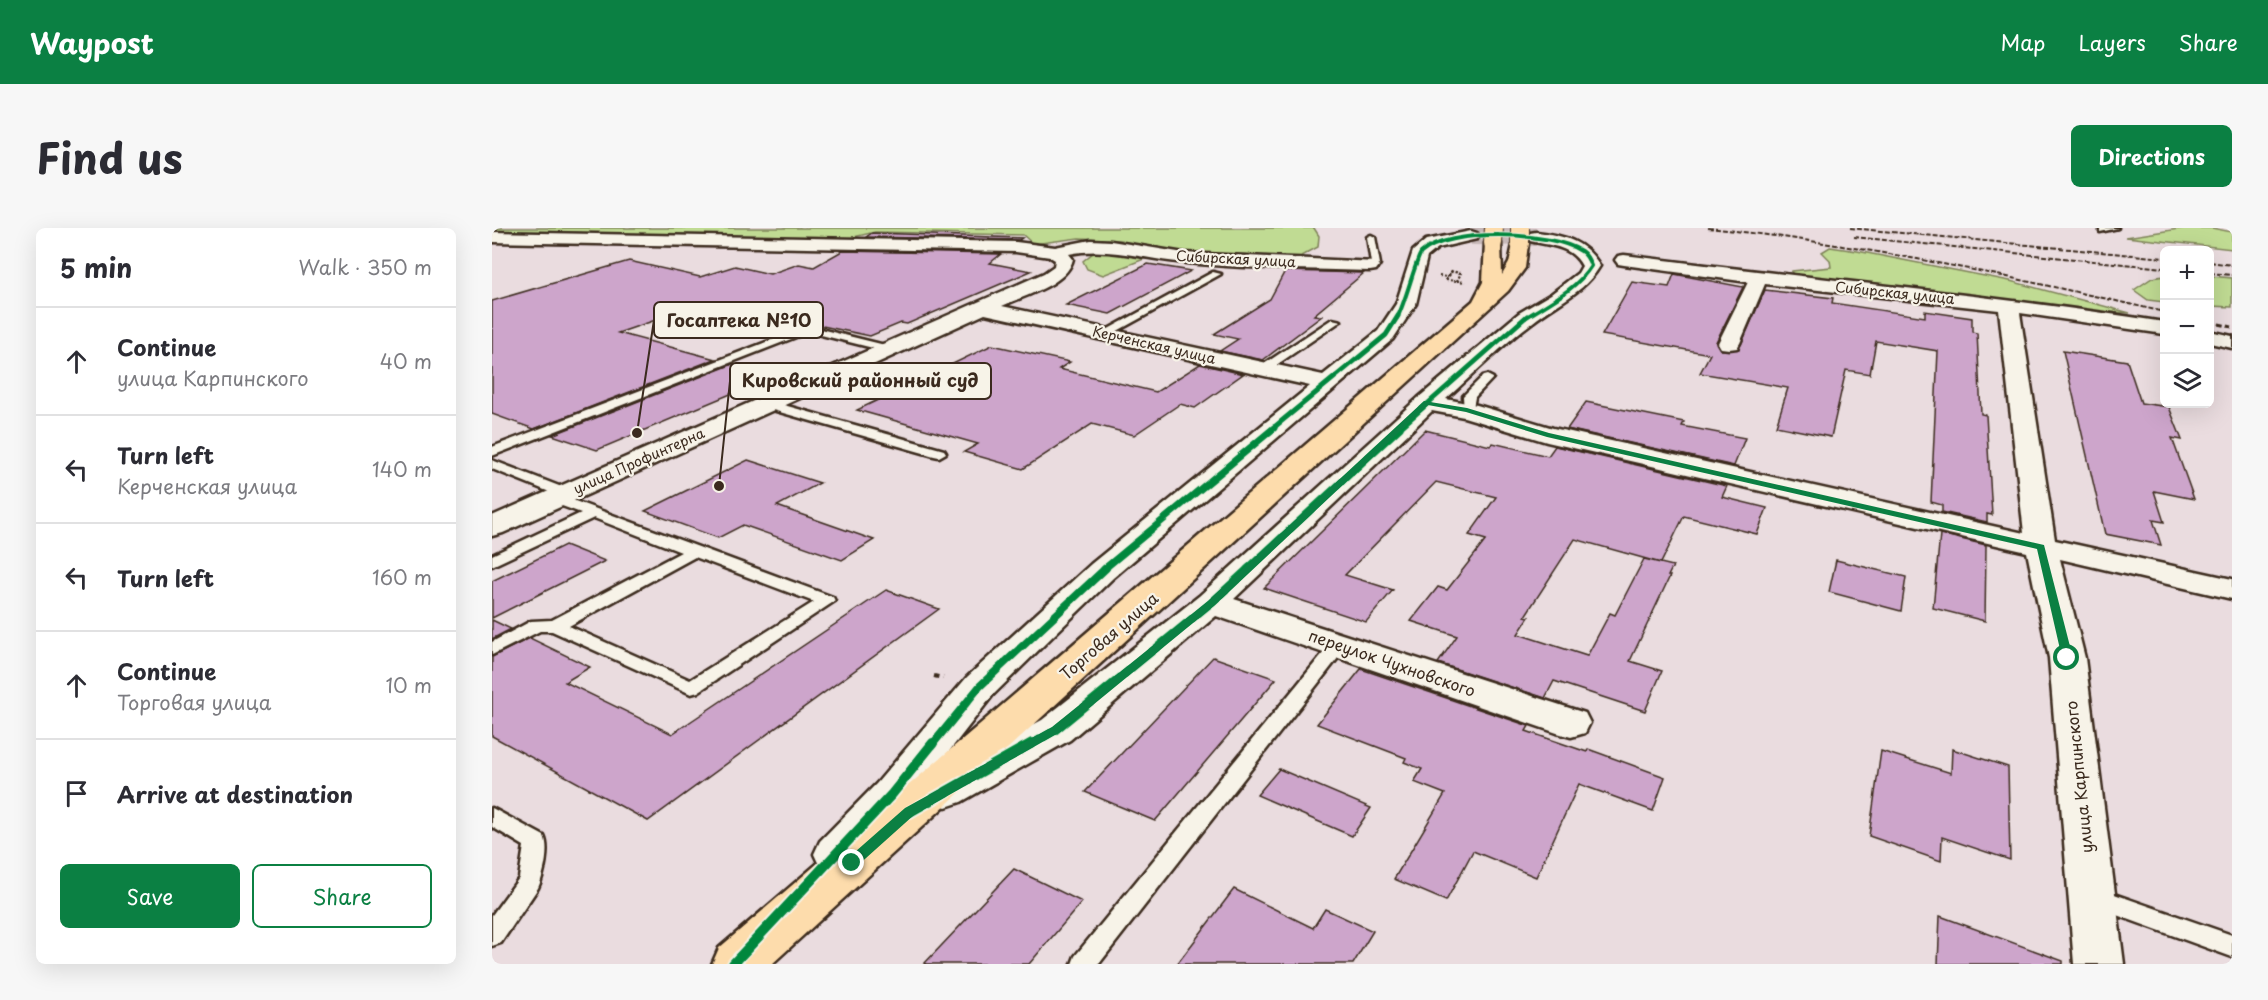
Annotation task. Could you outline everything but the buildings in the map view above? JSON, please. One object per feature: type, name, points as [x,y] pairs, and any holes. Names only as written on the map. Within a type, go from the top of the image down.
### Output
[{"type":"main road","name":"Торговая улица","points":[[1474,294],[1490,292],[1493,283],[1493,236]]},
{"type":"main road","name":"Торговая улица","points":[[735,964],[1384,393],[1474,294],[1512,276],[1519,264],[1526,236]]},
{"type":"street","points":[[735,964],[892,794],[980,686],[1102,571],[1386,335],[1398,320],[1406,304],[1419,255],[1432,244],[1471,236]]},
{"type":"street","points":[[910,812],[1056,729],[1212,603],[1427,403],[1526,317],[1558,298],[1585,276],[1592,266],[1588,257],[1581,250],[1558,241],[1526,236]]},
{"type":"street","name":"Сибирская улица","points":[[492,237],[1016,247],[1055,252],[1092,245],[1194,259],[1370,266]]},
{"type":"street","name":"улица Профинтерна","points":[[492,527],[1050,277],[1062,268],[1064,260],[1055,252]]},
{"type":"street","name":"Сибирская улица","points":[[1624,260],[1759,278],[1977,301],[2160,327]]},
{"type":"street","points":[[1729,343],[1759,278]]},
{"type":"street","name":"Керченская улица","points":[[982,307],[1326,383]]},
{"type":"street","name":"улица Карпинского","points":[[2010,307],[2041,547],[2067,658],[2098,964]]},
{"type":"street","points":[[2214,338],[2232,342]]},
{"type":"street","points":[[1427,403],[1467,410],[1547,434],[2232,589]]},
{"type":"street","name":"переулок Чухновского","points":[[1212,603],[1571,723]]},
{"type":"lane","points":[[2103,230],[2114,228]]},
{"type":"lane","points":[[1370,266],[1376,264],[1371,252],[1371,237]]},
{"type":"lane","points":[[1106,333],[1216,274]]},
{"type":"lane","points":[[1262,370],[1336,321]]},
{"type":"lane","points":[[492,452],[808,329],[889,349]]},
{"type":"lane","points":[[1467,410],[1469,396],[1486,378]]},
{"type":"lane","points":[[766,404],[939,453]]},
{"type":"lane","points":[[492,464],[594,513],[827,601],[691,688],[555,626],[537,625],[492,649]]},
{"type":"lane","points":[[492,561],[594,513]]},
{"type":"lane","points":[[555,626],[694,551]]},
{"type":"lane","points":[[1084,964],[1339,645]]},
{"type":"lane","points":[[492,816],[536,842],[530,881],[492,934]]},
{"type":"lane","points":[[2092,897],[2232,946]]},
{"type":"path","points":[[1448,277],[1451,271],[1462,272],[1457,281],[1446,280],[1451,272],[1462,272],[1457,281],[1446,280],[1451,272],[1462,273],[1457,281],[1474,294]]},
{"type":"green space","points":[[492,228],[1314,228],[1319,236],[1318,247],[1301,256],[1271,257],[1183,252],[1144,259],[1103,275],[1087,269],[1083,261],[1093,253],[1121,243],[1121,240],[1079,238],[1033,244],[1023,235],[875,232],[841,240],[492,233]]},
{"type":"green space","points":[[2185,228],[2212,228],[2232,232],[2232,249],[2214,246],[2126,237]]},
{"type":"green space","points":[[1830,247],[2010,281],[2130,313],[1808,281],[1791,276],[1792,271],[1831,267],[1830,260],[1822,252]]},
{"type":"green space","points":[[2214,276],[2232,278],[2232,307],[2214,306]]},
{"type":"green space","points":[[2160,277],[2160,302],[2148,300],[2134,290],[2152,278]]},
{"type":"tunnel","points":[[1471,236],[1536,237]]},
{"type":"railway","points":[[1708,228],[1880,252],[2051,286],[2160,311]]},
{"type":"railway","points":[[1850,228],[2160,258]]},
{"type":"railway","points":[[1854,237],[2160,268]]},
{"type":"railway","points":[[2214,263],[2232,265]]},
{"type":"railway","points":[[2214,273],[2232,275]]},
{"type":"railway","points":[[2214,323],[2232,327]]},
{"type":"cycle path","points":[[733,964],[892,794],[980,686],[1102,571],[1386,335],[1406,301],[1419,255],[1430,246],[1448,240],[1497,236],[1548,240],[1568,245],[1586,256],[1591,266],[1585,276],[1558,298],[1526,317],[1427,403],[1211,603],[1056,730],[910,812]]},
{"type":"place","name":"Госаптека №10","points":[[637,433]]},
{"type":"place","name":"Кировский районный суд","points":[[719,486]]},
{"type":"route","points":[[852,863],[910,812],[1056,729],[1212,603],[1427,403],[1467,410],[1547,434],[2041,547],[2067,658]]}]
